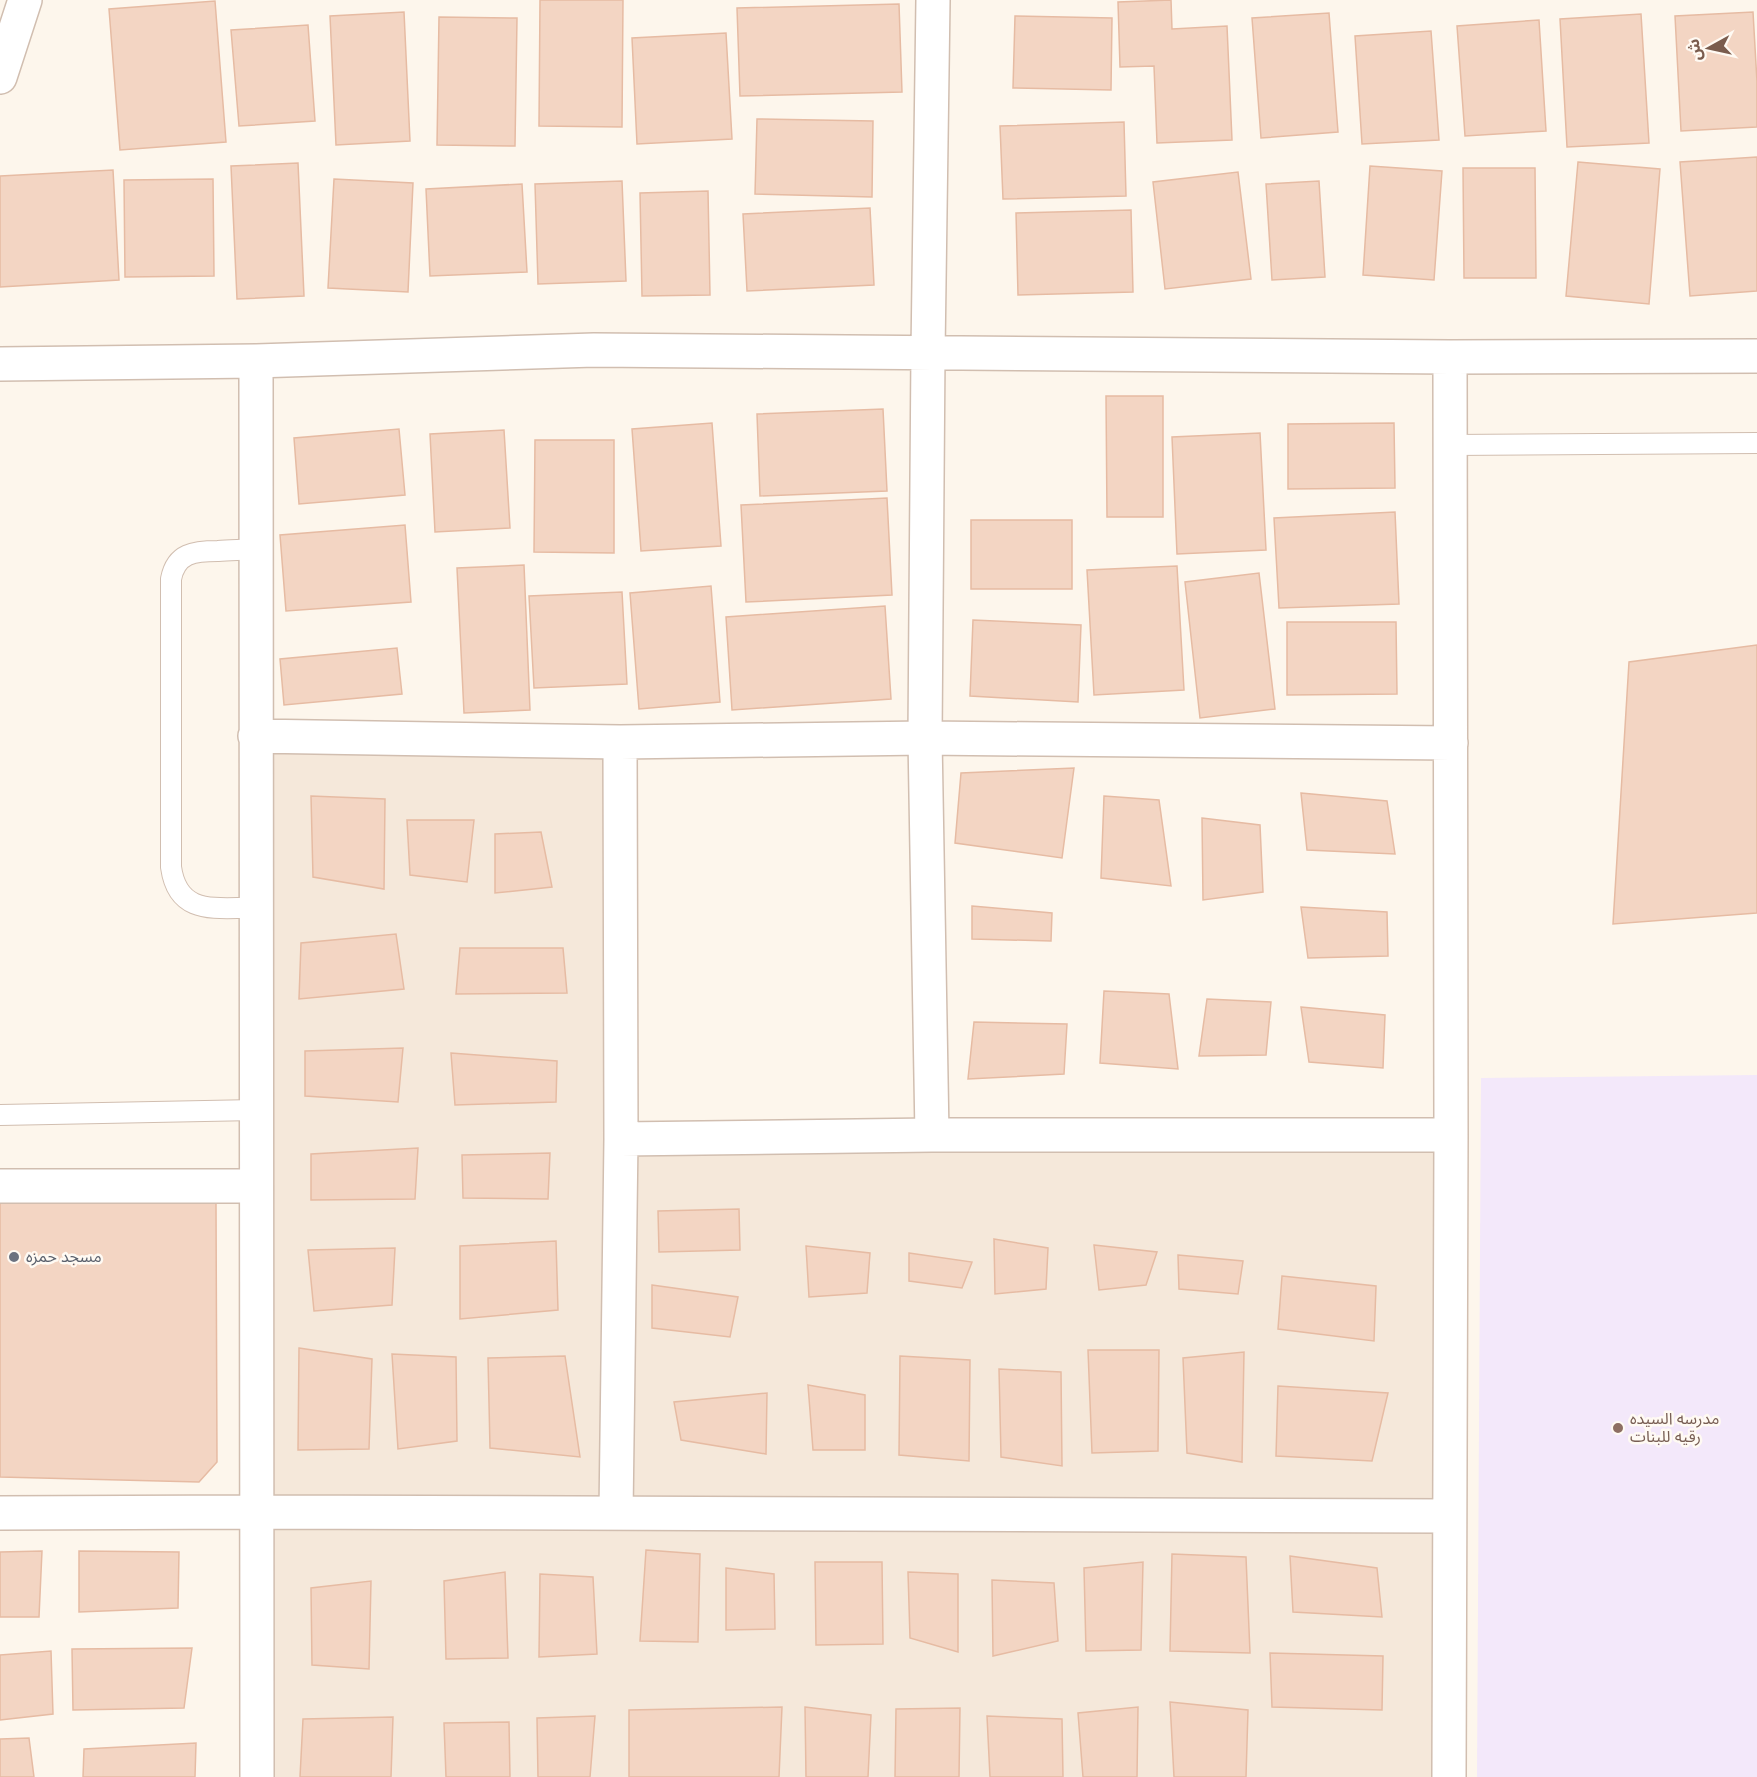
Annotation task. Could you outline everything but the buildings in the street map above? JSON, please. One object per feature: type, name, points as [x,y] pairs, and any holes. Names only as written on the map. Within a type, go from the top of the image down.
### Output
[{"type":"street","points":[[0,77],[25,0]]},
{"type":"street","points":[[932,1135],[925,738],[933,0]]},
{"type":"street","points":[[0,364],[256,362],[594,350],[1450,357],[1757,356]]},
{"type":"street","points":[[1449,1777],[1450,357]]},
{"type":"street","points":[[256,362],[257,1777]]},
{"type":"street","points":[[255,736],[621,742],[925,738],[1451,743]]},
{"type":"street","points":[[616,1513],[621,1139],[621,742]]},
{"type":"street","points":[[621,1139],[932,1135],[1451,1135]]},
{"type":"street","points":[[0,1185],[256,1186]]},
{"type":"street","points":[[0,1513],[1449,1516]]},
{"type":"lane","points":[[1451,446],[1757,443]]},
{"type":"lane","points":[[255,549],[192,552],[177,563],[172,571],[171,579],[171,867],[173,878],[182,896],[201,907],[255,908]]},
{"type":"lane","points":[[0,1115],[256,1110]]},
{"type":"shaded area","points":[[256,742],[618,744],[618,1140],[1449,1137],[1446,1777],[250,1777]]},
{"type":"shaded area","name":"مدرسه السيده رقيه للبنات","points":[[1757,1075],[1757,1777],[1477,1777],[1481,1078]]},
{"type":"place","name":"مسجد حمزه","points":[[14,1257]]},
{"type":"place","name":"مدرسه السيده رقيه للبنات","points":[[1618,1428]]}]
